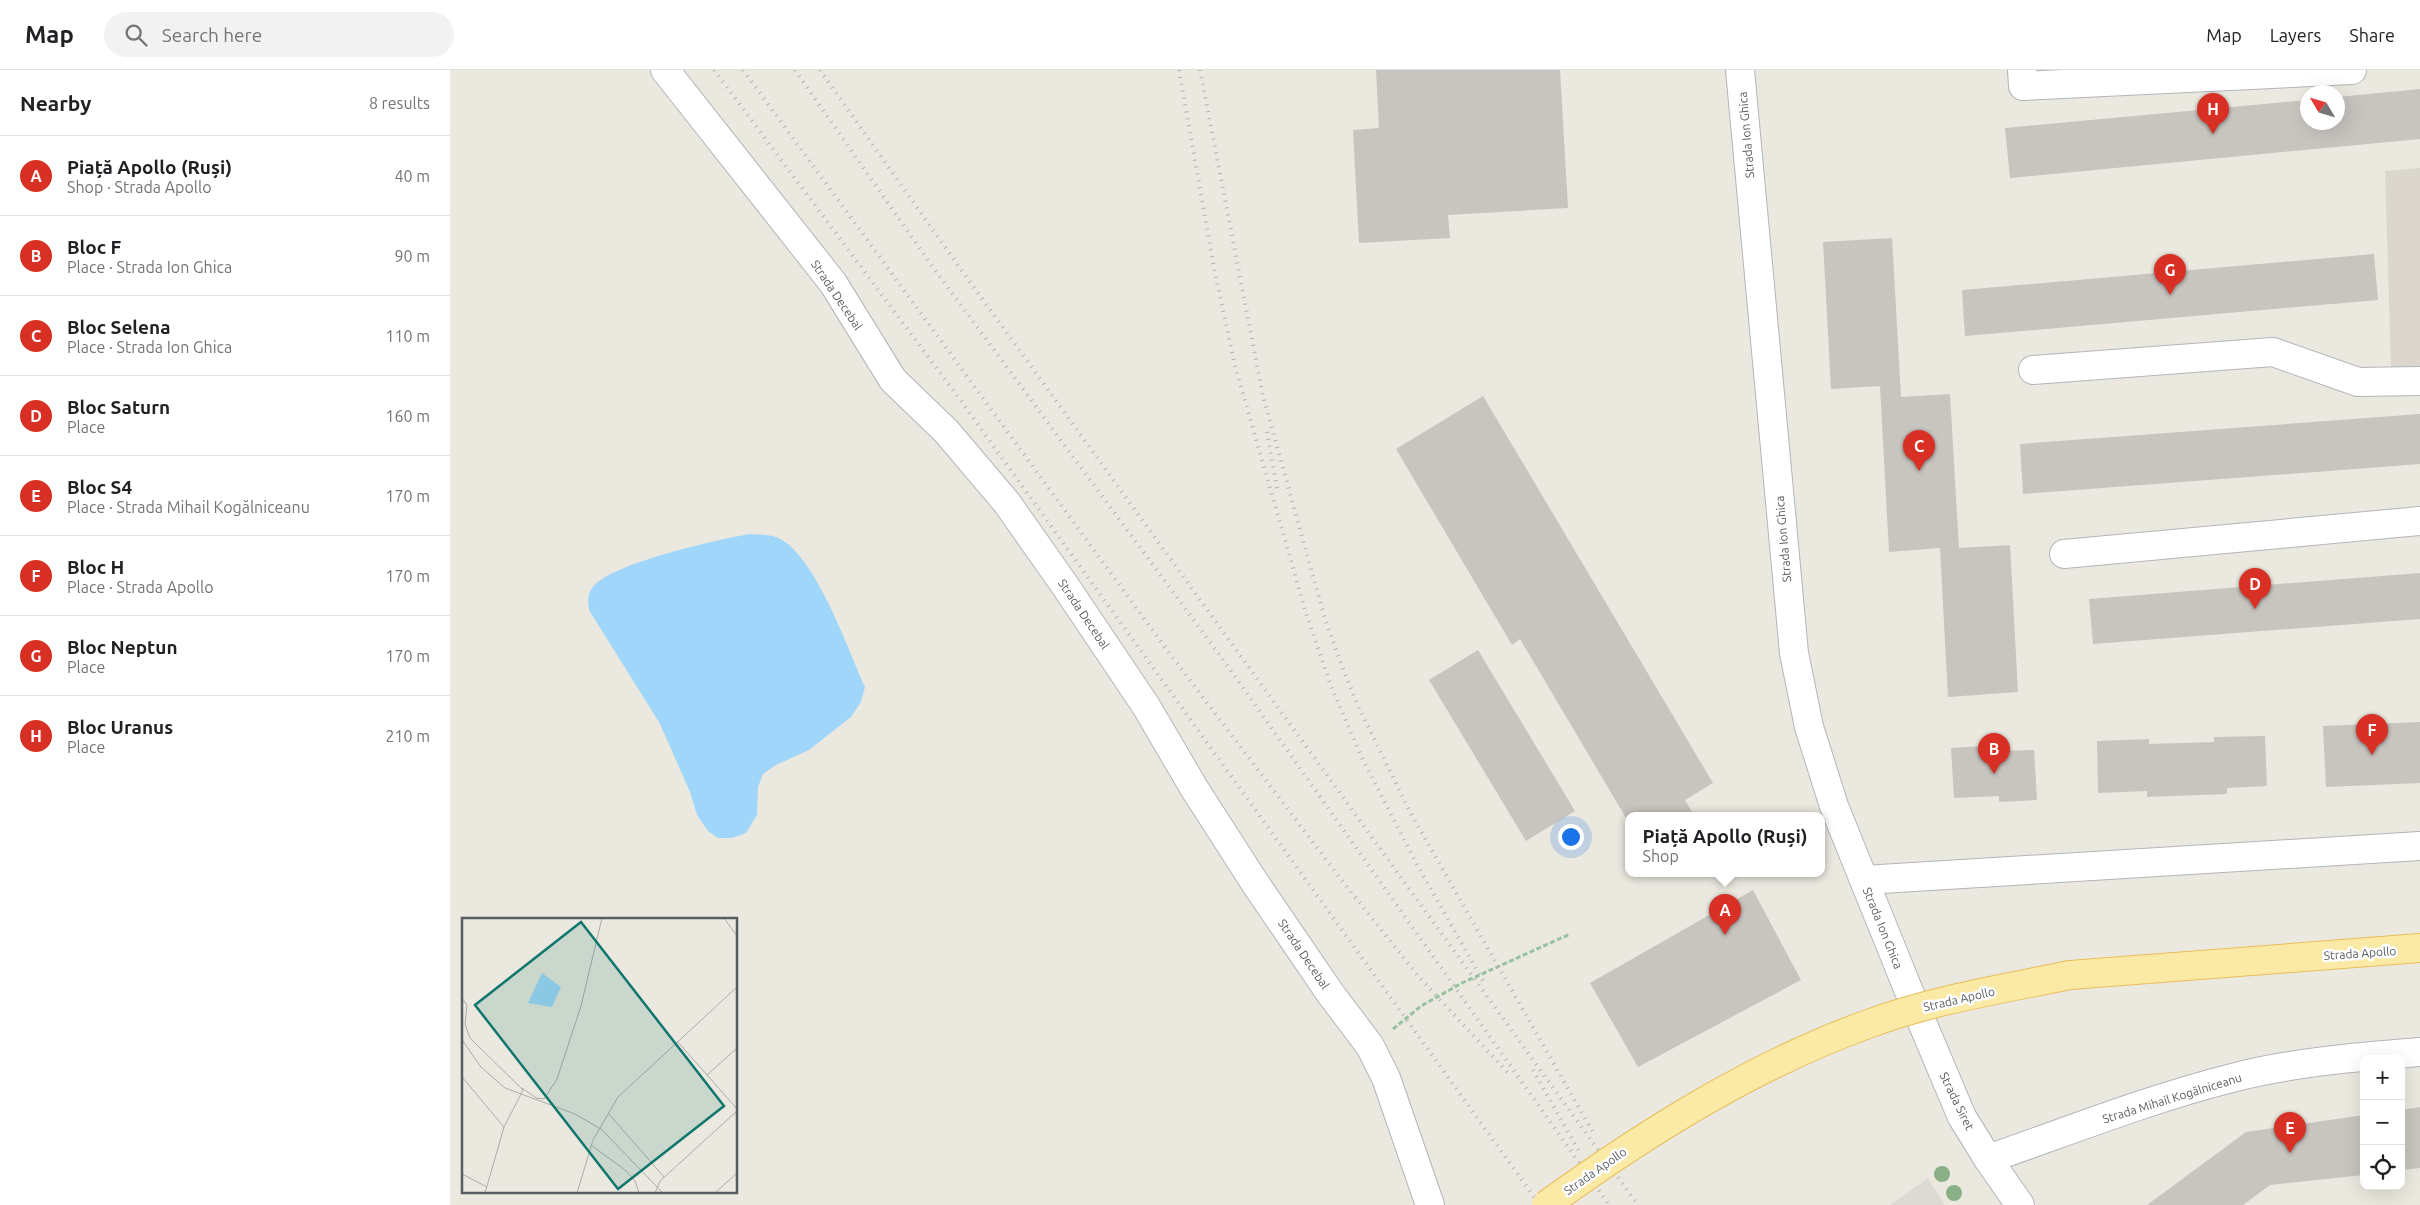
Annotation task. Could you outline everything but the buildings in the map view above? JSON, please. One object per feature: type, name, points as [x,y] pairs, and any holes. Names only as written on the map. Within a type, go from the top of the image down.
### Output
[{"type":"main road","name":"Strada Apollo","points":[[1546,1205],[1640,1140],[1692,1108],[1811,1047],[1868,1023],[1930,1005],[2070,974],[2420,948]]},
{"type":"street","name":"Strada Decebal","points":[[664,70],[833,283],[893,380],[946,431],[1007,503],[1146,706],[1194,788],[1255,883],[1330,992],[1370,1046],[1386,1078],[1430,1205]]},
{"type":"street","name":"Strada Ion Ghica","points":[[1740,70],[1794,653],[1809,727],[1834,806],[1908,989]]},
{"type":"street","points":[[2022,70],[2023,86],[2352,70]]},
{"type":"street","points":[[2033,370],[2274,352],[2358,382],[2420,380]]},
{"type":"street","points":[[2064,554],[2420,521]]},
{"type":"street","points":[[1864,880],[2420,846]]},
{"type":"street","name":"Strada Siret","points":[[1908,989],[1962,1117],[2020,1205]]},
{"type":"street","name":"Strada Mihail Kogălniceanu","points":[[1988,1159],[2178,1094],[2233,1078],[2326,1060],[2420,1052]]},
{"type":"path","points":[[1370,1046],[1422,1006],[1455,987],[1570,934]]},
{"type":"shaded area","points":[[2420,168],[2420,367],[2391,369],[2385,171]]},
{"type":"shaded area","points":[[1928,1178],[1945,1205],[1890,1205]]},
{"type":"water","points":[[750,534],[776,537],[790,546],[804,562],[829,604],[865,687],[861,702],[851,717],[809,750],[776,765],[763,774],[758,787],[757,815],[746,833],[732,838],[718,838],[708,831],[697,815],[690,792],[660,724],[589,610],[588,599],[592,588],[602,579],[619,570],[665,554]]},
{"type":"railway","points":[[714,70],[953,390],[1540,1205]]},
{"type":"railway","points":[[743,70],[1167,650],[1343,882],[1419,977],[1508,1073]]},
{"type":"railway","points":[[795,70],[932,266],[1224,661],[1609,1205]]},
{"type":"railway","points":[[820,70],[957,264],[1638,1205]]},
{"type":"railway","points":[[1179,70],[1214,268],[1235,366],[1306,613],[1331,686],[1361,756],[1415,861],[1483,981]]},
{"type":"railway","points":[[1200,70],[1263,396],[1325,619],[1342,666],[1358,706],[1410,812],[1595,1136]]},
{"type":"railway","points":[[1267,432],[1278,494]]},
{"type":"railway","points":[[1533,1070],[1580,1153]]},
{"type":"place","name":"Bloc Uranus","points":[[2213,134]]},
{"type":"place","name":"Bloc Neptun","points":[[2170,295]]},
{"type":"place","name":"Bloc Selena","points":[[1919,471]]},
{"type":"place","name":"Bloc Saturn","points":[[2255,609]]},
{"type":"place","name":"Bloc H","points":[[2372,755]]},
{"type":"place","name":"Bloc F","points":[[1994,774]]},
{"type":"place","name":"Piață Apollo (Ruși)","points":[[1725,935]]},
{"type":"place","name":"Bloc S4","points":[[2290,1153]]}]
